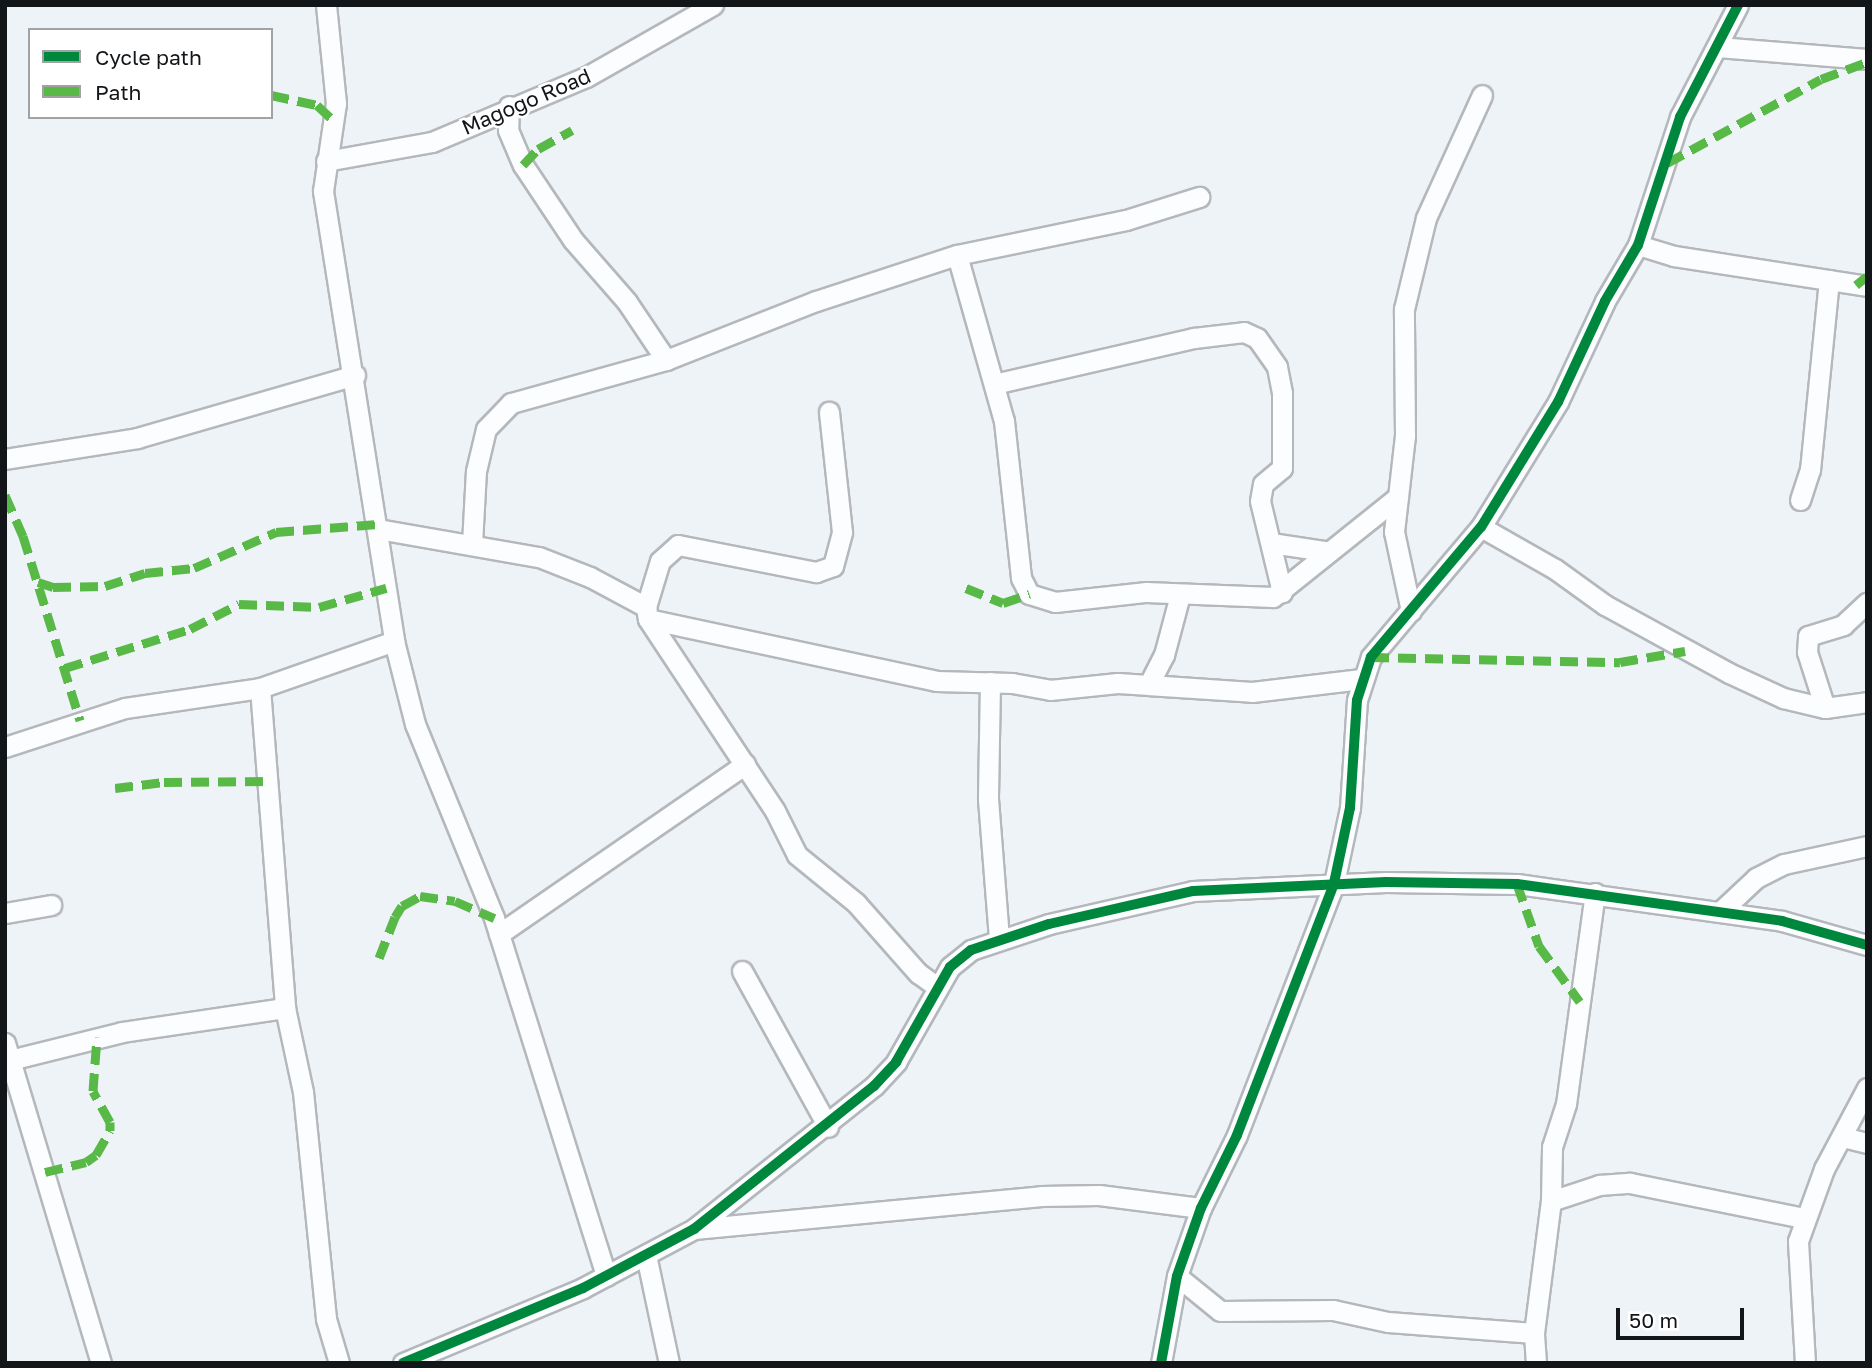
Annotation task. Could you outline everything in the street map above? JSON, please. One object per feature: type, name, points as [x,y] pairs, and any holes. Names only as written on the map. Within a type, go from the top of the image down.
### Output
[{"type":"street","points":[[326,5],[335,103],[323,191],[355,375],[394,641],[415,724],[499,934],[606,1276]]},
{"type":"street","name":"Magogo Road","points":[[326,161],[432,142],[635,52],[713,5]]},
{"type":"street","points":[[1161,1363],[1177,1276],[1201,1208],[1237,1135],[1334,883],[1350,808],[1361,680],[1371,657],[1481,527],[1558,402],[1605,301],[1638,245],[1680,117],[1738,5]]},
{"type":"street","points":[[1717,47],[1867,59]]},
{"type":"street","points":[[1411,611],[1395,549],[1405,436],[1404,309],[1426,218],[1482,95]]},
{"type":"street","points":[[509,106],[508,131],[523,165],[573,240],[627,302],[666,360]]},
{"type":"street","points":[[472,544],[475,471],[486,429],[499,411],[539,392],[666,360],[816,301],[957,256],[1125,220],[1199,197]]},
{"type":"street","points":[[1638,245],[1674,256],[1867,286]]},
{"type":"street","points":[[957,256],[994,384],[1011,458],[1021,578],[1029,594],[1055,602],[1146,592],[1262,598],[1282,592],[1325,551],[1398,497]]},
{"type":"street","points":[[1800,500],[1810,470],[1829,279]]},
{"type":"street","points":[[994,384],[1194,338],[1244,332],[1257,338],[1277,368],[1285,428],[1282,468],[1260,491],[1282,592]]},
{"type":"street","points":[[5,459],[137,438],[355,375]]},
{"type":"street","points":[[829,412],[842,533],[833,566],[816,572],[678,545],[660,561],[647,613],[745,764],[797,855],[856,903],[908,963],[936,986]]},
{"type":"street","points":[[1481,527],[1685,652],[1783,698],[1825,708],[1867,702]]},
{"type":"street","points":[[378,529],[472,544],[568,567],[647,613],[936,681],[990,682],[1049,690],[1149,684],[1252,692],[1361,680]]},
{"type":"street","points":[[1271,543],[1325,551]]},
{"type":"street","points":[[1149,684],[1164,655],[1180,595]]},
{"type":"street","points":[[1825,708],[1808,652],[1808,636],[1843,625],[1867,603]]},
{"type":"street","points":[[5,747],[125,708],[260,688],[394,641]]},
{"type":"street","points":[[990,682],[988,799],[999,940]]},
{"type":"street","points":[[260,688],[285,1008],[303,1091],[326,1319],[340,1363]]},
{"type":"street","points":[[499,934],[745,764]]},
{"type":"street","points":[[1721,911],[1756,878],[1784,864],[1867,846]]},
{"type":"street","points":[[403,1363],[606,1276],[694,1230],[828,1127],[896,1062],[936,986],[971,950],[999,940],[1193,891],[1334,883],[1517,884],[1721,911],[1805,926],[1867,945]]},
{"type":"street","points":[[1536,1363],[1534,1333],[1551,1201],[1550,1157],[1566,1104],[1595,893]]},
{"type":"street","points":[[5,913],[51,905]]},
{"type":"street","points":[[743,971],[828,1127]]},
{"type":"street","points":[[101,1363],[7,1052],[285,1008]]},
{"type":"street","points":[[1805,1363],[1805,1312],[1797,1260],[1804,1218],[1867,1088]]},
{"type":"street","points":[[1843,1137],[1867,1143]]},
{"type":"street","points":[[1551,1201],[1599,1185],[1630,1183],[1804,1218]]},
{"type":"street","points":[[694,1230],[1041,1196],[1099,1195],[1201,1208]]},
{"type":"street","points":[[646,1255],[669,1363]]},
{"type":"street","points":[[1177,1276],[1220,1311],[1333,1310],[1388,1322],[1534,1333]]},
{"type":"marked path","points":[[1667,163],[1821,79],[1867,62]]},
{"type":"marked path","points":[[273,95],[317,105],[334,121]]},
{"type":"marked path","points":[[523,165],[538,149],[572,130]]},
{"type":"marked path","points":[[1856,285],[1867,276]]},
{"type":"marked path","points":[[5,495],[23,536],[80,720]]},
{"type":"marked path","points":[[38,582],[53,587],[105,586],[145,573],[194,568],[276,532],[378,524]]},
{"type":"marked path","points":[[65,668],[190,629],[239,604],[319,607],[386,588]]},
{"type":"marked path","points":[[966,588],[1003,603],[1029,594]]},
{"type":"marked path","points":[[1371,657],[1620,662],[1685,651]]},
{"type":"marked path","points":[[115,788],[164,782],[271,781]]},
{"type":"marked path","points":[[1517,884],[1539,946],[1580,1002]]},
{"type":"marked path","points":[[379,958],[402,906],[420,896],[455,901],[494,918]]},
{"type":"marked path","points":[[45,1172],[86,1162],[96,1155],[110,1131],[110,1122],[93,1091],[97,1037]]},
{"type":"cycle path","points":[[1161,1363],[1177,1276],[1201,1208],[1237,1135],[1334,883],[1350,808],[1357,700],[1371,657],[1481,527],[1558,402],[1605,301],[1638,245],[1680,117],[1738,5]]},
{"type":"cycle path","points":[[403,1363],[583,1288],[694,1229],[874,1086],[896,1062],[950,967],[971,950],[1049,924],[1193,891],[1386,882],[1517,884],[1782,921],[1867,945]]}]
